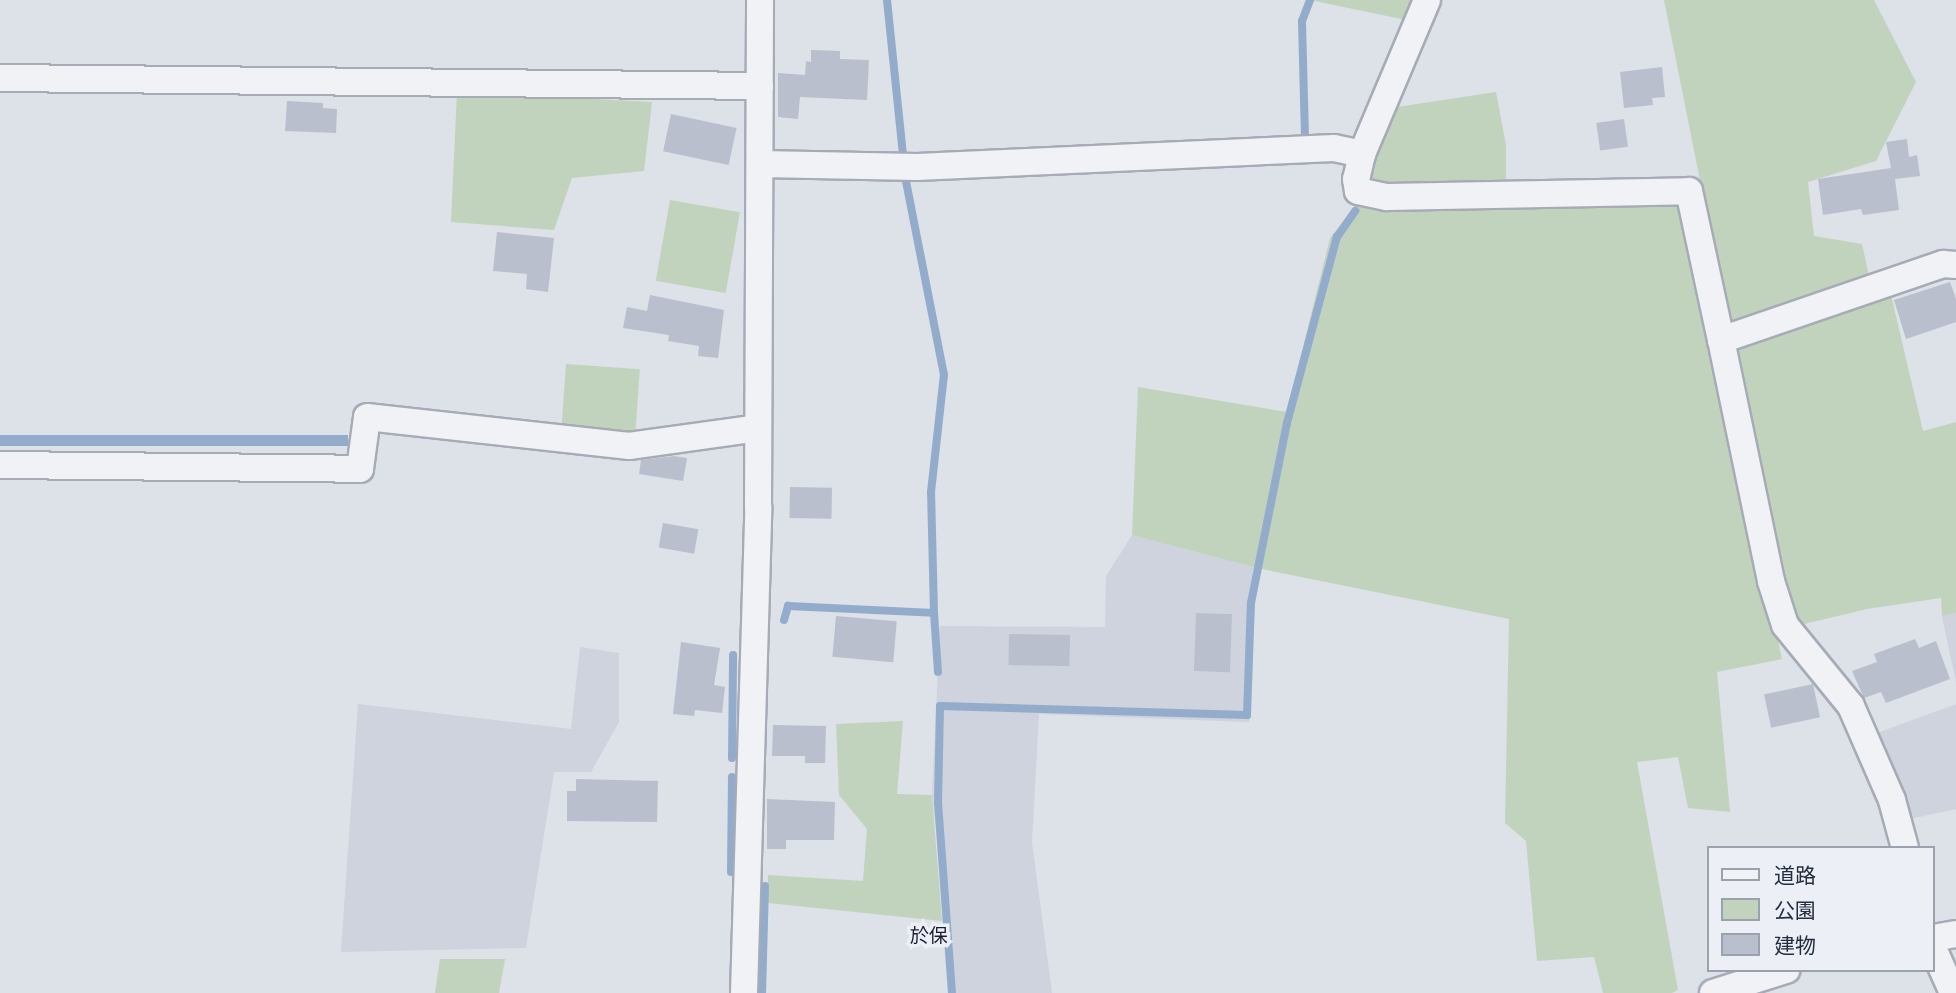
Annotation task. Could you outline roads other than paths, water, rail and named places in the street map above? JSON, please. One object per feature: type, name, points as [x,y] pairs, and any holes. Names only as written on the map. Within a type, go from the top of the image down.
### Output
[{"type":"street","points":[[744,993],[758,428],[760,0]]},
{"type":"street","points":[[1427,0],[1362,154],[1356,180],[1358,191],[1387,197],[1689,191],[1771,581],[1785,625],[1851,706],[1892,800],[1904,846]]},
{"type":"street","points":[[0,78],[760,86]]},
{"type":"street","points":[[760,164],[917,167],[1334,148],[1362,154]]},
{"type":"street","points":[[1721,340],[1943,264],[1956,265]]},
{"type":"street","points":[[0,465],[360,469],[367,417],[629,446],[758,428]]},
{"type":"street","points":[[1935,938],[1956,934]]},
{"type":"street","points":[[1935,952],[1953,993]]},
{"type":"street","points":[[1713,993],[1780,972]]},
{"type":"water","points":[[0,435],[348,435],[348,446],[0,446]]},
{"type":"waterway","points":[[887,0],[903,156]]},
{"type":"waterway","points":[[1305,137],[1302,21],[1310,0]]},
{"type":"waterway","points":[[784,620],[788,606],[934,613],[931,492],[944,375],[906,181]]},
{"type":"waterway","points":[[952,993],[938,803],[940,706],[1247,715],[1251,603],[1287,423],[1337,237],[1355,211]]},
{"type":"waterway","points":[[934,613],[938,672]]},
{"type":"waterway","points":[[732,758],[733,655]]},
{"type":"waterway","points":[[731,872],[732,777]]},
{"type":"waterway","points":[[762,993],[765,886]]},
{"type":"district","name":"於保","points":[[929,937]]}]
